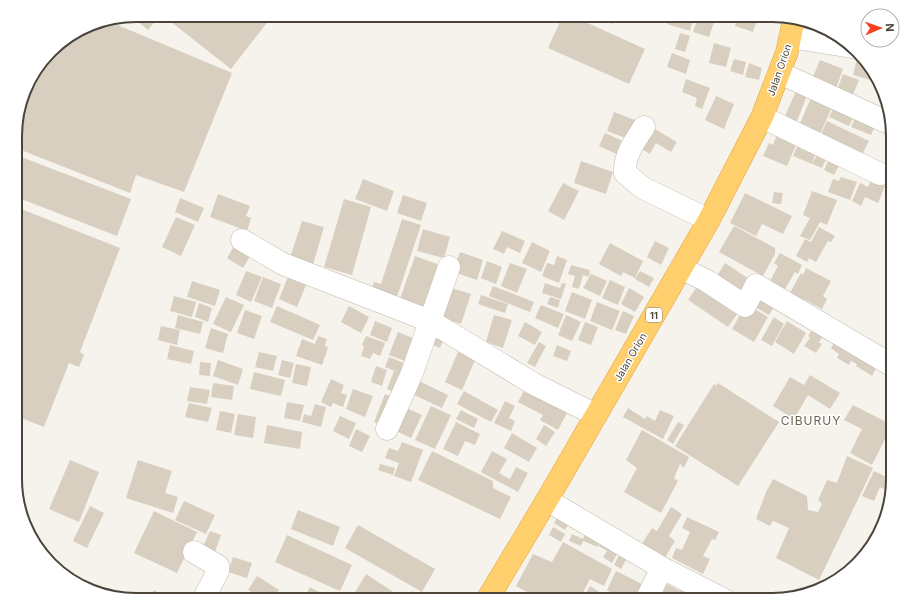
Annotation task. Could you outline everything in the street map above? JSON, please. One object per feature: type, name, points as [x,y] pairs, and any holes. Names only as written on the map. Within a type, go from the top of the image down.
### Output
[{"type":"highway","name":"Jalan Orion","points":[[491,593],[547,500],[709,220],[762,117],[780,73],[792,28]]},
{"type":"street","points":[[792,28],[835,42]]},
{"type":"street","points":[[780,73],[885,121]]},
{"type":"street","points":[[762,117],[880,174]]},
{"type":"street","points":[[644,127],[625,163],[625,173],[643,188],[709,220]]},
{"type":"street","points":[[242,240],[283,264],[430,322],[534,384],[596,415]]},
{"type":"street","points":[[387,428],[412,373],[449,267]]},
{"type":"street","points":[[681,268],[707,281],[745,306],[756,285],[886,362]]},
{"type":"street","points":[[547,500],[662,568],[711,593]]},
{"type":"street","points":[[194,552],[218,566],[218,571],[207,593]]},
{"type":"street","points":[[650,593],[662,568]]},
{"type":"building","points":[[138,22],[154,22],[148,30]]},
{"type":"building","points":[[171,22],[268,22],[231,69]]},
{"type":"building","points":[[560,22],[585,22],[645,49],[629,84],[548,48]]},
{"type":"building","points":[[668,22],[692,22],[690,31],[667,24]]},
{"type":"building","points":[[696,22],[714,22],[709,37],[693,32]]},
{"type":"building","points":[[736,22],[756,22],[753,32],[735,26]]},
{"type":"building","points":[[115,24],[232,73],[184,192],[136,175],[130,193],[22,150],[23,121],[26,107],[31,92],[41,73],[61,50],[79,37]]},
{"type":"building","points":[[680,33],[690,36],[685,52],[675,49]]},
{"type":"building","points":[[714,43],[731,48],[726,67],[709,63]]},
{"type":"building","points":[[672,53],[690,60],[686,74],[667,67]]},
{"type":"building","points":[[734,59],[746,62],[743,75],[730,71]]},
{"type":"building","points":[[820,60],[843,69],[834,94],[810,84]]},
{"type":"building","points":[[857,60],[872,80],[853,75]]},
{"type":"building","points":[[749,63],[762,68],[759,80],[745,77]]},
{"type":"building","points":[[843,74],[859,80],[850,102],[835,96]]},
{"type":"building","points":[[686,79],[710,88],[702,109],[695,106],[697,98],[682,92]]},
{"type":"building","points":[[799,84],[810,88],[795,126],[783,121]]},
{"type":"building","points":[[814,91],[835,100],[818,139],[797,130]]},
{"type":"building","points":[[716,96],[734,104],[724,129],[705,120]]},
{"type":"building","points":[[837,101],[857,110],[849,126],[829,117]]},
{"type":"building","points":[[858,111],[878,119],[871,135],[851,127]]},
{"type":"building","points":[[614,112],[640,122],[633,141],[607,131]]},
{"type":"building","points":[[827,121],[869,141],[862,155],[820,136]]},
{"type":"building","points":[[653,128],[677,142],[671,152],[656,143],[650,154],[640,148]]},
{"type":"building","points":[[778,132],[798,140],[787,166],[763,156],[769,143],[773,145]]},
{"type":"building","points":[[605,133],[627,143],[621,156],[599,146]]},
{"type":"building","points":[[799,142],[804,144],[801,149],[808,152],[810,146],[817,149],[812,164],[793,156]]},
{"type":"building","points":[[819,151],[828,155],[822,168],[812,164]]},
{"type":"building","points":[[22,157],[131,199],[117,236],[22,199]]},
{"type":"building","points":[[830,157],[841,162],[834,175],[824,170]]},
{"type":"building","points":[[581,161],[613,172],[606,194],[574,183]]},
{"type":"building","points":[[841,177],[857,182],[850,200],[828,192],[833,179],[839,181]]},
{"type":"building","points":[[363,179],[394,191],[387,211],[355,199]]},
{"type":"building","points":[[871,180],[885,186],[878,203],[865,197],[861,206],[852,201],[860,183],[868,187]]},
{"type":"building","points":[[563,183],[579,191],[564,220],[548,211]]},
{"type":"building","points":[[812,191],[837,200],[827,225],[820,222],[810,240],[800,236],[810,218],[803,215]]},
{"type":"building","points":[[774,192],[783,193],[781,204],[772,203]]},
{"type":"building","points":[[745,193],[792,216],[783,234],[762,224],[756,236],[730,223]]},
{"type":"building","points":[[218,194],[250,206],[246,216],[251,218],[247,231],[210,217]]},
{"type":"building","points":[[403,195],[427,203],[421,221],[397,213]]},
{"type":"building","points":[[180,198],[204,208],[198,222],[175,212]]},
{"type":"building","points":[[344,199],[371,207],[352,275],[324,267]]},
{"type":"building","points":[[22,209],[120,248],[80,352],[84,355],[79,367],[69,363],[44,427],[22,418]]},
{"type":"building","points":[[176,217],[195,225],[181,256],[162,247]]},
{"type":"building","points":[[402,219],[421,225],[395,303],[370,295],[374,282],[381,284]]},
{"type":"building","points":[[302,221],[324,227],[312,268],[289,261]]},
{"type":"building","points":[[734,226],[775,248],[775,254],[763,276],[719,252]]},
{"type":"building","points":[[819,227],[835,236],[831,242],[828,241],[816,262],[809,258],[807,262],[796,256],[805,239],[811,242]]},
{"type":"building","points":[[423,229],[450,237],[444,258],[417,251]]},
{"type":"building","points":[[502,231],[525,241],[520,253],[507,247],[504,254],[493,249]]},
{"type":"building","points":[[237,241],[253,251],[243,268],[227,258]]},
{"type":"building","points":[[655,241],[669,248],[661,265],[647,257]]},
{"type":"building","points":[[532,242],[550,251],[541,272],[522,263]]},
{"type":"building","points":[[610,243],[643,261],[635,278],[623,272],[621,276],[599,264]]},
{"type":"building","points":[[460,252],[483,260],[477,280],[453,272]]},
{"type":"building","points":[[780,253],[802,265],[798,274],[795,272],[785,289],[770,281],[778,266],[774,263]]},
{"type":"building","points":[[415,256],[440,265],[426,308],[400,299]]},
{"type":"building","points":[[557,256],[567,260],[559,283],[542,276],[547,263],[554,265]]},
{"type":"building","points":[[487,261],[502,267],[496,284],[481,278]]},
{"type":"building","points":[[510,263],[527,269],[517,293],[501,286]]},
{"type":"building","points":[[725,263],[752,281],[742,299],[714,281]]},
{"type":"building","points":[[571,265],[590,270],[589,277],[583,275],[579,289],[572,287],[575,276],[568,274]]},
{"type":"building","points":[[806,268],[831,281],[823,296],[827,299],[822,309],[805,300],[803,304],[788,296],[801,273],[803,275]]},
{"type":"building","points":[[246,271],[262,277],[251,302],[236,295]]},
{"type":"building","points":[[640,271],[654,278],[649,287],[635,279]]},
{"type":"building","points":[[591,274],[607,281],[600,296],[583,288]]},
{"type":"building","points":[[263,277],[281,284],[272,308],[254,301]]},
{"type":"building","points":[[288,277],[306,285],[297,307],[279,299]]},
{"type":"building","points":[[702,279],[742,307],[728,327],[688,300]]},
{"type":"building","points":[[610,280],[625,287],[618,305],[602,298]]},
{"type":"building","points":[[192,281],[220,290],[215,306],[187,297]]},
{"type":"building","points":[[545,283],[560,288],[562,283],[566,284],[561,299],[542,293]]},
{"type":"building","points":[[493,286],[534,302],[530,312],[489,296]]},
{"type":"building","points":[[448,287],[471,294],[461,324],[438,317]]},
{"type":"building","points":[[629,288],[644,297],[635,312],[621,304]]},
{"type":"building","points":[[759,288],[778,300],[769,315],[750,304]]},
{"type":"building","points":[[572,292],[592,300],[585,319],[565,311]]},
{"type":"building","points":[[481,295],[508,304],[505,313],[478,304]]},
{"type":"building","points":[[174,296],[196,302],[192,317],[170,311]]},
{"type":"building","points":[[226,297],[244,305],[231,332],[213,324]]},
{"type":"building","points":[[550,297],[560,300],[558,308],[547,304]]},
{"type":"building","points":[[597,302],[620,311],[612,330],[590,321]]},
{"type":"building","points":[[199,303],[212,308],[208,322],[195,317]]},
{"type":"building","points":[[541,305],[564,314],[558,328],[535,318]]},
{"type":"building","points":[[277,306],[320,325],[313,340],[270,322]]},
{"type":"building","points":[[349,306],[369,317],[361,333],[341,322]]},
{"type":"building","points":[[750,306],[768,317],[754,342],[732,329],[744,308]]},
{"type":"building","points":[[245,310],[262,316],[254,339],[237,333]]},
{"type":"building","points":[[623,311],[634,316],[626,334],[615,330]]},
{"type":"building","points":[[178,315],[203,322],[200,334],[175,328]]},
{"type":"building","points":[[494,315],[512,320],[503,348],[486,342]]},
{"type":"building","points":[[566,315],[581,322],[572,341],[558,335]]},
{"type":"building","points":[[774,317],[784,324],[772,346],[761,340]]},
{"type":"building","points":[[375,321],[392,328],[387,342],[370,335]]},
{"type":"building","points":[[787,321],[806,333],[794,354],[775,342]]},
{"type":"building","points":[[525,322],[542,332],[535,345],[518,336]]},
{"type":"building","points":[[585,322],[598,327],[591,345],[578,340]]},
{"type":"building","points":[[161,326],[180,330],[177,345],[158,340]]},
{"type":"building","points":[[814,327],[824,334],[819,342],[822,344],[816,353],[804,346],[810,338],[808,336]]},
{"type":"building","points":[[211,328],[228,334],[223,353],[205,348]]},
{"type":"building","points":[[431,328],[446,335],[440,348],[426,342]]},
{"type":"building","points":[[398,332],[415,339],[410,363],[389,355]]},
{"type":"building","points":[[318,336],[327,339],[325,345],[328,348],[322,365],[296,356],[302,339],[315,344]]},
{"type":"building","points":[[366,336],[385,343],[380,356],[373,353],[370,359],[361,356],[364,346],[362,345]]},
{"type":"building","points":[[838,336],[880,361],[872,376],[856,366],[857,364],[851,361],[849,365],[837,358],[839,354],[831,348]]},
{"type":"building","points":[[539,342],[546,346],[535,367],[527,363]]},
{"type":"building","points":[[170,345],[194,351],[191,364],[167,359]]},
{"type":"building","points":[[557,345],[571,351],[567,361],[553,356]]},
{"type":"building","points":[[259,352],[277,356],[273,371],[255,367]]},
{"type":"building","points":[[458,352],[475,360],[462,390],[445,382]]},
{"type":"building","points":[[389,357],[411,366],[400,394],[387,389],[394,371],[385,367]]},
{"type":"building","points":[[218,360],[243,369],[238,385],[213,376]]},
{"type":"building","points":[[282,360],[294,363],[290,378],[278,375]]},
{"type":"building","points":[[200,362],[211,363],[210,376],[199,375]]},
{"type":"building","points":[[296,364],[311,367],[307,386],[292,383]]},
{"type":"building","points":[[376,366],[387,370],[382,386],[371,382]]},
{"type":"building","points":[[254,372],[285,380],[281,396],[250,389]]},
{"type":"building","points":[[810,375],[840,393],[830,409],[808,395],[794,419],[773,406],[790,377],[804,385]]},
{"type":"building","points":[[331,379],[344,385],[341,393],[347,395],[343,407],[333,403],[331,407],[321,402]]},
{"type":"building","points":[[419,381],[448,395],[442,408],[412,394]]},
{"type":"building","points":[[213,383],[234,386],[232,400],[211,397]]},
{"type":"building","points":[[528,383],[571,405],[558,430],[540,420],[543,415],[518,402]]},
{"type":"building","points":[[718,383],[779,422],[738,486],[675,446],[714,384],[716,386]]},
{"type":"building","points":[[190,387],[210,390],[207,404],[187,401]]},
{"type":"building","points":[[353,389],[373,396],[365,417],[346,409]]},
{"type":"building","points":[[464,391],[498,410],[491,422],[457,404]]},
{"type":"building","points":[[385,394],[397,399],[385,427],[374,422]]},
{"type":"building","points":[[505,401],[515,406],[509,418],[515,421],[511,431],[494,423]]},
{"type":"building","points":[[287,402],[304,405],[300,421],[284,418]]},
{"type":"building","points":[[189,403],[212,408],[208,422],[185,417]]},
{"type":"building","points":[[315,404],[326,407],[321,427],[302,422],[304,414],[311,416]]},
{"type":"building","points":[[853,405],[886,422],[886,437],[872,465],[850,453],[862,429],[844,420]]},
{"type":"building","points":[[431,406],[451,415],[435,449],[415,440]]},
{"type":"building","points":[[404,407],[422,415],[411,438],[390,428]]},
{"type":"building","points":[[628,408],[645,419],[647,416],[655,421],[660,410],[674,416],[663,439],[623,417]]},
{"type":"building","points":[[461,410],[478,419],[474,428],[456,419]]},
{"type":"building","points":[[220,411],[235,414],[231,433],[216,430]]},
{"type":"building","points":[[238,414],[256,417],[253,438],[234,435]]},
{"type":"building","points":[[340,416],[356,423],[349,439],[333,431]]},
{"type":"building","points":[[456,422],[480,434],[475,445],[465,441],[458,456],[443,449]]},
{"type":"building","points":[[678,422],[684,425],[673,444],[667,440]]},
{"type":"building","points":[[267,425],[302,432],[300,449],[264,443]]},
{"type":"building","points":[[544,425],[555,432],[546,446],[536,439]]},
{"type":"building","points":[[356,429],[370,436],[362,452],[349,446]]},
{"type":"building","points":[[642,430],[689,457],[684,468],[680,464],[674,478],[678,481],[661,513],[624,492],[637,468],[626,460]]},
{"type":"building","points":[[512,433],[537,448],[529,462],[504,448]]},
{"type":"building","points":[[402,442],[423,450],[411,482],[394,476],[399,463],[385,458],[389,448],[398,451]]},
{"type":"building","points":[[432,451],[493,481],[493,488],[511,497],[500,519],[418,480]]},
{"type":"building","points":[[492,451],[507,459],[499,473],[510,479],[516,467],[528,473],[518,492],[481,472]]},
{"type":"building","points":[[847,456],[873,468],[819,580],[776,558],[789,528],[773,521],[770,526],[756,519],[766,492],[773,479],[807,496],[808,510],[818,512],[822,504],[818,500],[827,480],[837,483]]},
{"type":"building","points":[[70,460],[99,472],[79,522],[49,509]]},
{"type":"building","points":[[138,460],[172,471],[165,493],[178,497],[173,513],[126,498]]},
{"type":"building","points":[[380,464],[395,468],[393,475],[378,470]]},
{"type":"building","points":[[874,471],[886,477],[886,490],[880,487],[874,501],[862,496]]},
{"type":"building","points":[[184,501],[215,515],[206,534],[175,520]]},
{"type":"building","points":[[90,506],[104,513],[87,548],[73,541]]},
{"type":"building","points":[[671,507],[682,514],[669,536],[675,541],[663,561],[638,550],[652,528],[657,531]]},
{"type":"building","points":[[298,510],[340,527],[333,546],[291,529]]},
{"type":"building","points":[[154,511],[197,532],[177,573],[134,553]]},
{"type":"building","points":[[560,514],[571,521],[565,530],[554,523]]},
{"type":"building","points":[[687,517],[719,532],[715,540],[712,539],[703,556],[710,559],[703,574],[672,558],[676,548],[682,550],[690,532],[682,528]]},
{"type":"building","points":[[358,525],[435,569],[422,592],[345,548]]},
{"type":"building","points":[[588,526],[603,534],[598,547],[583,541],[581,546],[569,541],[572,534],[583,539]]},
{"type":"building","points":[[553,527],[565,534],[561,542],[549,535]]},
{"type":"building","points":[[210,531],[221,535],[213,557],[201,551]]},
{"type":"building","points":[[287,535],[352,565],[340,591],[275,562]]},
{"type":"building","points":[[605,535],[621,547],[612,563],[603,557],[607,551],[599,546]]},
{"type":"building","points":[[563,542],[612,569],[604,586],[590,579],[583,593],[529,593],[516,586],[533,554],[552,562]]},
{"type":"building","points":[[623,548],[630,552],[621,569],[614,565]]},
{"type":"building","points":[[233,557],[252,563],[247,578],[228,572]]},
{"type":"building","points":[[616,571],[648,587],[645,593],[612,593],[607,590]]},
{"type":"building","points":[[366,574],[392,591],[391,593],[355,593]]},
{"type":"building","points":[[257,576],[279,590],[277,593],[253,593],[248,590]]},
{"type":"building","points":[[685,582],[695,587],[692,593],[662,593],[667,584],[680,591]]},
{"type":"building","points":[[590,586],[601,593],[586,593]]},
{"type":"building","points":[[310,587],[321,593],[307,593]]},
{"type":"district","name":"CIBURUY","points":[[811,420]]}]
